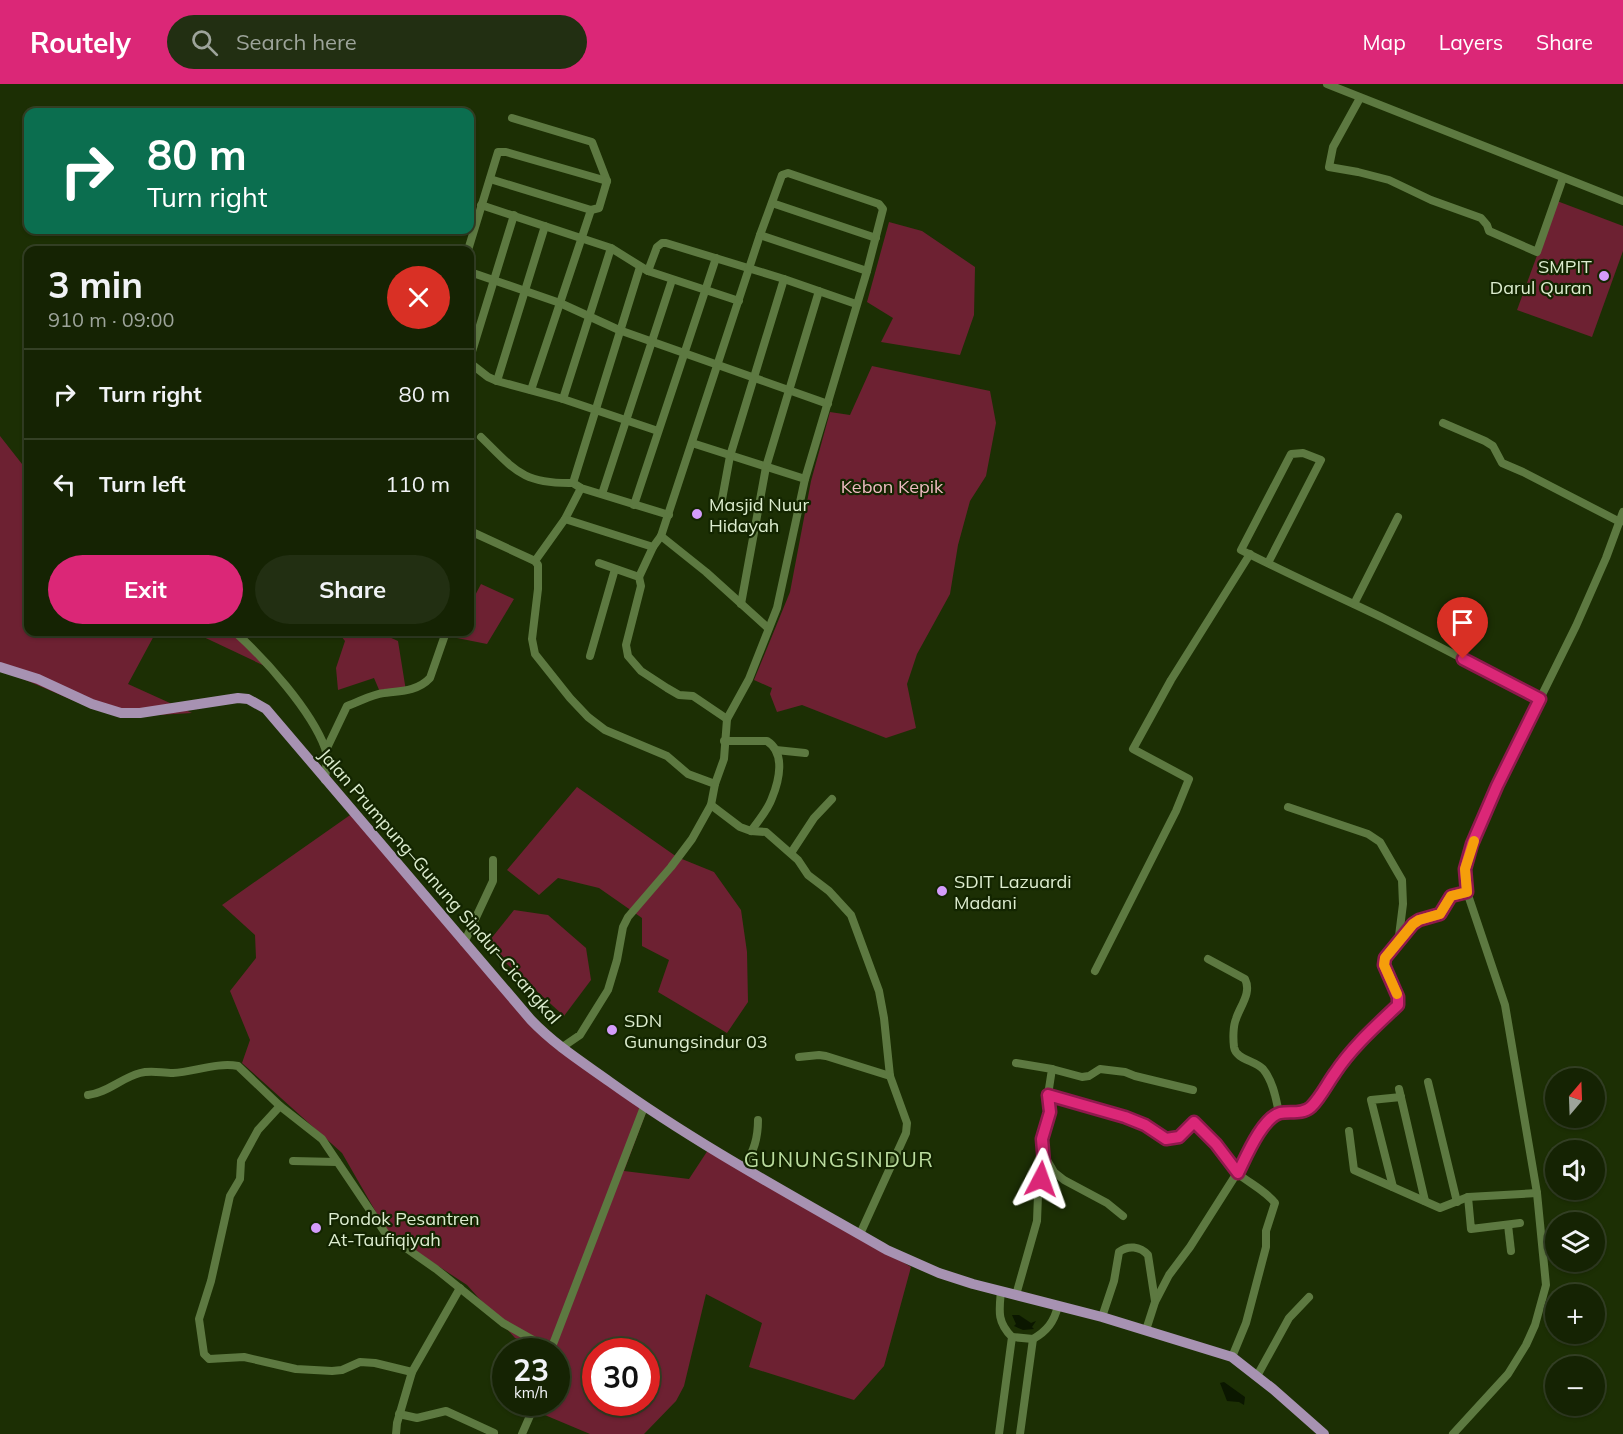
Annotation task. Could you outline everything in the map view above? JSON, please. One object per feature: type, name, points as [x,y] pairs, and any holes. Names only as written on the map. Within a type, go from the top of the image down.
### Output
[{"type":"main road","name":"Jalan Prumpung–Gunung Sindur–Cicangkal","points":[[0,667],[38,679],[92,704],[121,712],[140,713],[238,698],[248,699],[266,709],[531,1020],[561,1048],[644,1107],[705,1146],[887,1250],[939,1273],[1102,1317],[1232,1357],[1324,1434]]},
{"type":"street","points":[[1327,84],[1623,201]]},
{"type":"street","points":[[1360,98],[1333,147],[1329,167],[1389,180],[1431,200],[1481,218],[1489,231],[1537,252],[1563,178]]},
{"type":"street","points":[[490,178],[591,210],[599,208],[607,181],[592,142],[512,118]]},
{"type":"street","points":[[474,229],[498,152],[506,152],[607,181]]},
{"type":"street","points":[[561,1048],[580,1035],[608,990],[617,960],[623,927],[628,917],[692,839],[711,805],[715,784],[724,759],[727,719],[749,679],[777,608],[805,479],[876,238],[883,209],[879,204],[788,173],[782,175],[760,235],[669,515],[661,536],[653,547],[639,577],[642,586],[626,645],[628,656],[641,671],[679,695],[693,696],[727,719]]},
{"type":"street","points":[[772,203],[876,238]]},
{"type":"street","points":[[481,205],[583,237],[611,248],[644,269],[739,301]]},
{"type":"street","points":[[531,390],[591,210]]},
{"type":"street","points":[[474,347],[514,215]]},
{"type":"street","points":[[497,381],[546,226]]},
{"type":"street","points":[[760,235],[867,271]]},
{"type":"street","points":[[535,561],[565,519],[577,485],[594,410],[619,330],[644,269],[657,247],[662,243],[716,258],[856,304]]},
{"type":"street","points":[[563,399],[611,248]]},
{"type":"street","points":[[634,504],[716,258]]},
{"type":"street","points":[[474,273],[560,303],[619,330],[828,404]]},
{"type":"street","points":[[721,505],[730,456],[784,279]]},
{"type":"street","points":[[602,494],[672,280]]},
{"type":"street","points":[[741,604],[766,467],[819,291]]},
{"type":"street","points":[[474,364],[488,377],[497,381],[563,399],[658,431]]},
{"type":"street","points":[[1443,423],[1485,441],[1493,447],[1502,463],[1620,522]]},
{"type":"street","points":[[481,437],[506,462],[528,478],[577,485],[669,515]]},
{"type":"street","points":[[692,443],[805,479]]},
{"type":"street","points":[[1268,563],[1320,460],[1303,453],[1291,454],[1241,550],[1250,554],[1268,563],[1354,604],[1540,699]]},
{"type":"street","points":[[1453,1434],[1508,1374],[1535,1325],[1546,1285],[1537,1192],[1505,1005],[1467,892],[1465,869],[1472,844],[1497,786],[1576,626],[1623,512]]},
{"type":"street","points":[[1354,604],[1398,518]]},
{"type":"street","points":[[565,519],[653,547]]},
{"type":"street","points":[[474,533],[535,561],[538,589],[531,639],[535,654],[588,717],[605,730],[667,756],[688,774],[715,784]]},
{"type":"street","points":[[661,536],[706,572],[768,628]]},
{"type":"street","points":[[1095,971],[1176,812],[1189,779],[1133,749],[1171,680],[1250,554]]},
{"type":"street","points":[[599,563],[639,577]]},
{"type":"street","points":[[590,656],[615,569]]},
{"type":"street","points":[[239,636],[268,664],[312,722],[326,750]]},
{"type":"street","points":[[325,780],[326,750],[347,706],[383,693],[411,690],[427,682],[445,636]]},
{"type":"street","points":[[724,741],[767,741],[776,750],[780,765],[772,800],[751,831]]},
{"type":"street","points":[[776,750],[805,753]]},
{"type":"street","points":[[791,853],[814,818],[832,799]]},
{"type":"street","points":[[711,805],[740,827],[751,831],[766,832],[798,860],[808,875],[830,891],[851,915],[879,991],[890,1076],[906,1123],[906,1133],[860,1234]]},
{"type":"street","points":[[1288,807],[1368,834],[1380,842],[1402,880],[1403,904],[1397,944]]},
{"type":"street","points":[[464,943],[493,880],[493,860]]},
{"type":"street","points":[[1146,1330],[1155,1302],[1169,1275],[1238,1173],[1270,1117],[1280,1113],[1305,1111],[1312,1106],[1335,1072],[1361,1041],[1398,1005],[1398,997],[1384,965],[1385,958],[1413,924],[1440,914],[1451,896],[1467,892]]},
{"type":"street","points":[[1208,959],[1245,979],[1247,994],[1235,1021],[1234,1048],[1237,1054],[1259,1065],[1264,1071],[1274,1090],[1280,1113]]},
{"type":"street","points":[[799,1057],[819,1054],[890,1076]]},
{"type":"street","points":[[1016,1063],[1082,1077],[1089,1076],[1100,1069],[1125,1072],[1193,1090]]},
{"type":"street","points":[[88,1095],[98,1094],[139,1073],[150,1071],[171,1073],[230,1064],[238,1066],[280,1106],[322,1139],[386,1234],[436,1269],[503,1323],[528,1338]]},
{"type":"street","points":[[1016,1295],[1037,1221],[1044,1155],[1042,1139],[1050,1112],[1048,1095],[1052,1069]]},
{"type":"street","points":[[1428,1082],[1457,1202]]},
{"type":"street","points":[[1393,1187],[1371,1100],[1400,1093],[1425,1201]]},
{"type":"street","points":[[1048,1095],[1125,1117],[1145,1125],[1166,1139],[1179,1137],[1194,1122],[1216,1144],[1238,1173],[1275,1203],[1266,1231],[1266,1247],[1245,1323],[1232,1357]]},
{"type":"street","points":[[280,1106],[258,1130],[240,1161],[240,1179],[230,1196],[211,1281],[198,1319],[204,1354],[209,1359],[244,1357],[296,1369],[342,1370],[360,1362],[375,1363],[412,1372]]},
{"type":"street","points":[[555,1338],[644,1107]]},
{"type":"street","points":[[744,1167],[752,1155],[758,1137],[758,1120]]},
{"type":"street","points":[[1349,1131],[1354,1170],[1440,1208],[1468,1197],[1537,1192]]},
{"type":"street","points":[[1044,1155],[1054,1172],[1064,1180],[1107,1203],[1123,1216]]},
{"type":"street","points":[[293,1161],[338,1162]]},
{"type":"street","points":[[1468,1197],[1472,1229],[1520,1223]]},
{"type":"street","points":[[1508,1225],[1511,1251]]},
{"type":"street","points":[[1102,1317],[1114,1281],[1119,1252],[1123,1249],[1132,1247],[1148,1255],[1155,1302]]},
{"type":"street","points":[[396,1434],[399,1414],[412,1372],[460,1288]]},
{"type":"street","points":[[1001,1291],[999,1310],[1002,1327],[1012,1337],[1033,1339],[1044,1333],[1055,1318],[1058,1306]]},
{"type":"street","points":[[1257,1376],[1289,1318],[1309,1297]]},
{"type":"street","points":[[999,1434],[1012,1337]]},
{"type":"street","points":[[1020,1434],[1033,1339]]},
{"type":"street","points":[[399,1414],[417,1418],[446,1411],[495,1432]]},
{"type":"street","points":[[522,1434],[530,1416]]},
{"type":"green space","points":[[1557,201],[1623,226],[1623,251],[1592,337],[1517,310]]},
{"type":"green space","points":[[889,222],[922,231],[975,267],[974,315],[960,355],[881,342],[893,318],[867,302]]},
{"type":"green space","name":"Kebon Kepik","points":[[872,366],[990,391],[996,423],[986,476],[970,501],[958,545],[950,594],[917,654],[907,684],[916,728],[886,738],[802,705],[777,712],[770,694],[772,688],[754,680],[790,592],[811,481],[830,412],[850,415]]},
{"type":"green space","points":[[0,436],[24,466],[24,636],[154,636],[128,684],[192,713],[141,716],[86,706],[0,669]]},
{"type":"green space","points":[[481,584],[514,599],[487,644],[452,637],[474,636],[474,597]]},
{"type":"green space","points":[[201,636],[238,636],[269,668]]},
{"type":"green space","points":[[341,636],[387,636],[398,641],[406,691],[380,692],[374,678],[338,690],[336,668],[345,641]]},
{"type":"green space","points":[[577,787],[677,857],[714,872],[741,910],[747,952],[748,1002],[727,1033],[658,992],[669,960],[642,946],[642,918],[599,888],[558,878],[539,895],[507,870]]},
{"type":"green space","points":[[353,813],[555,1043],[648,1107],[624,1171],[689,1179],[710,1147],[911,1267],[884,1366],[854,1400],[749,1367],[762,1323],[706,1294],[684,1386],[676,1401],[644,1434],[590,1434],[547,1416],[570,1416],[570,1338],[515,1338],[467,1285],[388,1233],[342,1153],[242,1063],[250,1040],[230,991],[256,958],[255,935],[222,905]]},
{"type":"green space","points":[[514,910],[548,915],[586,948],[591,980],[564,1016],[486,945]]},
{"type":"shaded area","points":[[1012,1315],[1019,1315],[1031,1323],[1036,1321],[1032,1327],[1034,1329],[1023,1330],[1014,1326],[1016,1324]]},
{"type":"shaded area","points":[[1224,1382],[1245,1397],[1244,1405],[1227,1401],[1220,1383]]},
{"type":"slow traffic","points":[[1397,994],[1384,965],[1385,958],[1413,924],[1440,914],[1451,896],[1467,892],[1465,869],[1474,841]]},
{"type":"place","name":"SMPIT Darul Quran","points":[[1604,276]]},
{"type":"place","name":"Masjid Nuur Hidayah","points":[[697,514]]},
{"type":"place","name":"SDIT Lazuardi Madani","points":[[942,891]]},
{"type":"place","name":"SDN Gunungsindur 03","points":[[612,1030]]},
{"type":"place","name":"Pondok Pesantren At-Taufiqiyah","points":[[316,1228]]},
{"type":"district","name":"GUNUNGSINDUR","points":[[839,1159]]},
{"type":"route","points":[[1041,1179],[1044,1163],[1042,1139],[1050,1112],[1048,1095],[1125,1117],[1171,1140],[1179,1137],[1194,1122],[1210,1136],[1238,1173],[1270,1117],[1280,1113],[1305,1111],[1312,1106],[1335,1072],[1361,1041],[1398,1005],[1398,997],[1384,965],[1385,958],[1413,924],[1440,914],[1451,896],[1467,892],[1465,869],[1472,844],[1497,786],[1540,699],[1463,659]]}]
